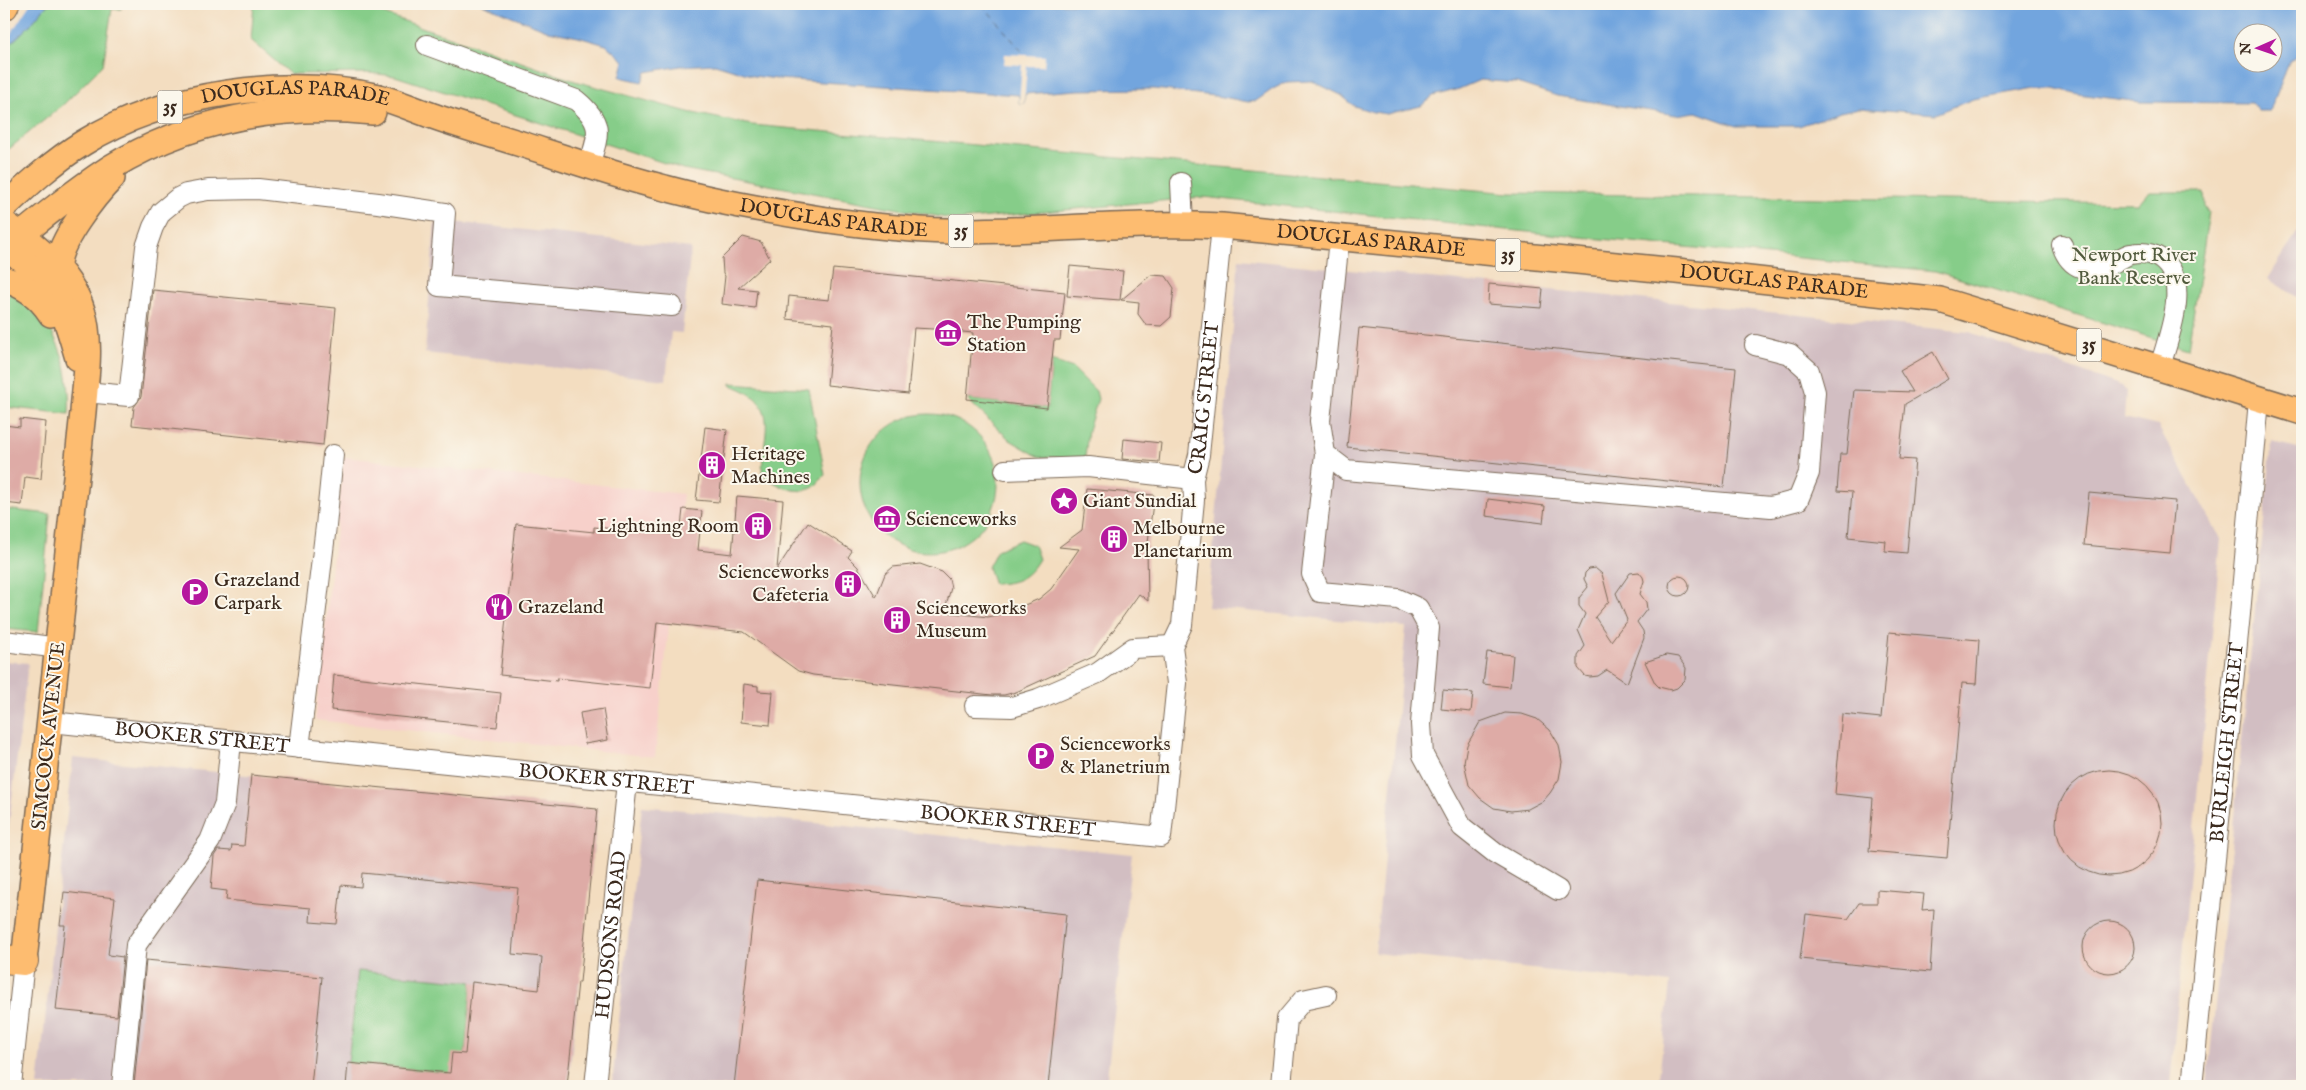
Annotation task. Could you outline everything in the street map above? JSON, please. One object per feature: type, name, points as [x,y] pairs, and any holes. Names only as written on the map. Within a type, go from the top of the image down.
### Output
[{"type":"main road","name":"DOUGLAS PARADE","points":[[4,207],[58,160],[85,142],[143,115],[224,94],[276,89],[335,91],[380,97],[436,117],[664,188],[746,207],[879,227],[946,231],[1183,224],[1222,226],[1677,271],[1940,300],[2302,412]]},
{"type":"main road","name":"DOUGLAS PARADE","points":[[8,238],[102,174],[172,137],[222,121],[279,110],[327,109],[436,117]]},
{"type":"main road","points":[[58,268],[58,260],[62,249],[94,199],[116,174],[152,147]]},
{"type":"main road","name":"SIMCOCK AVENUE","points":[[8,238],[58,268],[72,289],[85,319],[87,346],[51,722],[14,960]]},
{"type":"main road","name":"SIMCOCK AVENUE","points":[[8,238],[56,297],[66,318],[83,382]]},
{"type":"main road","points":[[4,279],[26,288],[42,302],[83,382]]},
{"type":"street","points":[[427,45],[576,100],[586,108],[597,124],[598,138],[589,165]]},
{"type":"street","points":[[1181,183],[1183,224]]},
{"type":"street","points":[[83,382],[129,396],[142,274],[150,236],[157,219],[165,208],[186,194],[201,190],[258,189],[445,213],[439,286],[672,306]]},
{"type":"street","name":"CRAIG STREET","points":[[1172,646],[1182,626],[1194,500],[1193,479],[1199,455],[1222,226]]},
{"type":"street","points":[[1339,239],[1320,421],[1325,454],[1312,574],[1320,592],[1398,600],[1418,608],[1429,628],[1421,724],[1423,755],[1462,827],[1495,853],[1558,890]]},
{"type":"street","points":[[2062,245],[2068,260],[2080,267],[2104,266],[2126,256],[2140,253],[2154,255],[2168,266],[2175,279],[2176,293],[2172,322],[2160,367]]},
{"type":"street","points":[[1325,454],[1346,470],[1771,507],[1798,500],[1809,473],[1815,392],[1809,371],[1790,354],[1755,345]]},
{"type":"street","name":"BURLEIGH STREET","points":[[2192,1086],[2240,614],[2259,400]]},
{"type":"street","points":[[299,748],[334,526],[332,455]]},
{"type":"street","points":[[1004,470],[1088,467],[1193,479]]},
{"type":"street","points":[[4,642],[59,648]]},
{"type":"street","points":[[975,706],[1012,707],[1038,699],[1098,673],[1133,648],[1172,646]]},
{"type":"street","name":"BOOKER STREET","points":[[51,722],[1161,837],[1177,683],[1172,646]]},
{"type":"street","points":[[122,1086],[136,945],[210,841],[225,803],[232,741]]},
{"type":"street","name":"HUDSONS ROAD","points":[[595,1086],[627,782]]},
{"type":"street","name":"SIMCOCK AVENUE","points":[[10,1086],[14,960]]},
{"type":"street","points":[[1280,1086],[1287,1019],[1304,1000],[1326,995]]},
{"type":"shaded area","points":[[435,220],[691,248],[682,333],[671,332],[666,380],[425,353]]},
{"type":"shaded area","points":[[2298,231],[2302,233],[2302,300],[2268,279]]},
{"type":"shaded area","points":[[1239,259],[1969,332],[2122,386],[2126,391],[2124,418],[2158,426],[2221,539],[2170,1086],[1658,1086],[1670,983],[1375,953],[1406,627],[1208,607]]},
{"type":"shaded area","points":[[2272,442],[2302,449],[2302,1086],[2207,1086]]},
{"type":"shaded area","name":"Grazeland","points":[[344,457],[683,494],[655,757],[315,720]]},
{"type":"shaded area","points":[[4,661],[28,663],[4,867]]},
{"type":"shaded area","points":[[73,758],[598,809],[568,1086],[38,1086]]},
{"type":"shaded area","points":[[642,806],[1132,854],[1106,1086],[612,1086]]},
{"type":"green space","points":[[48,4],[125,4],[121,9],[112,9],[103,65],[64,104],[4,153],[4,50],[31,24]]},
{"type":"green space","name":"Newport River Bank Reserve","points":[[254,4],[356,4],[575,81],[688,112],[752,125],[1510,193],[2137,203],[2150,192],[2204,192],[2205,206],[2209,212],[2188,349],[1935,271],[1507,230],[1203,197],[958,220],[683,169],[395,76],[369,73],[290,74],[251,40]]},
{"type":"green space","points":[[4,289],[21,298],[35,310],[47,324],[56,340],[67,376],[69,414],[4,407]]},
{"type":"green space","points":[[1052,361],[1073,368],[1096,391],[1098,399],[1088,430],[1085,458],[1039,457],[1010,440],[967,399],[1047,408]]},
{"type":"green space","points":[[731,383],[809,389],[825,475],[814,487],[801,491],[793,490],[779,485],[762,473],[766,431],[766,420],[763,410],[758,401],[747,392],[731,385]]},
{"type":"green space","points":[[929,414],[943,415],[956,419],[968,425],[978,434],[987,444],[993,456],[997,469],[997,497],[993,510],[987,522],[978,532],[968,541],[956,547],[943,551],[929,552],[915,551],[902,547],[890,541],[880,532],[871,522],[865,510],[861,497],[860,483],[861,469],[865,456],[871,444],[880,434],[890,425],[902,419],[915,415]]},
{"type":"green space","points":[[4,509],[50,514],[38,632],[4,629]]},
{"type":"green space","points":[[1020,540],[1034,545],[1039,559],[1035,566],[1020,579],[994,584],[988,567],[997,550]]},
{"type":"green space","points":[[358,971],[472,982],[465,1054],[450,1073],[348,1063]]},
{"type":"water","points":[[4,4],[48,4],[31,24],[4,50]]},
{"type":"water","points":[[482,4],[2302,4],[2302,52],[2290,60],[2270,111],[2258,111],[2251,103],[2140,102],[2078,94],[2054,88],[2036,88],[1973,99],[1936,114],[1859,108],[1840,112],[1799,126],[1736,126],[1696,112],[1676,115],[1557,96],[1517,83],[1480,80],[1459,89],[1433,96],[1421,106],[1387,114],[1354,106],[1341,95],[1312,81],[1287,82],[1256,101],[1248,102],[1223,97],[1154,89],[1077,90],[1025,94],[1024,103],[1019,103],[1019,95],[777,79],[754,76],[715,64],[681,66],[646,72],[642,82],[620,77],[624,61],[606,45],[549,31]]},
{"type":"pier","points":[[4,4],[30,4],[4,44]]},
{"type":"pier","points":[[1005,54],[1045,56],[1044,66],[1027,66],[1024,103],[1019,103],[1022,65],[1004,64]]},
{"type":"building","points":[[743,237],[761,242],[770,259],[738,288],[757,290],[755,308],[722,304],[725,276],[722,258]]},
{"type":"building","points":[[1070,266],[1123,271],[1120,300],[1067,296]]},
{"type":"building","points":[[833,269],[1065,292],[1060,340],[1054,340],[1047,408],[967,399],[973,333],[914,328],[908,394],[827,385],[833,324],[787,319],[789,296],[829,300]]},
{"type":"building","points":[[1151,275],[1166,276],[1174,288],[1171,317],[1161,326],[1146,325],[1138,314],[1139,302],[1121,300]]},
{"type":"building","points":[[1489,284],[1543,289],[1541,308],[1488,304]]},
{"type":"building","points":[[153,290],[336,308],[323,445],[132,425],[134,407],[141,397]]},
{"type":"building","points":[[1359,328],[1736,368],[1724,487],[1347,447]]},
{"type":"building","points":[[1933,352],[1948,379],[1905,404],[1899,459],[1915,460],[1907,553],[1885,551],[1886,541],[1848,537],[1852,492],[1837,491],[1840,454],[1847,454],[1854,390],[1913,392],[1900,371]]},
{"type":"building","points":[[20,419],[46,422],[41,479],[25,477],[22,505],[4,503],[4,425],[20,427]]},
{"type":"building","name":"Heritage Machines","points":[[705,427],[727,430],[719,502],[696,500]]},
{"type":"building","points":[[1124,439],[1161,443],[1159,462],[1122,459]]},
{"type":"building","points":[[1087,489],[1154,495],[1147,550],[1148,601],[1139,594],[1095,656],[1016,692],[992,695],[813,675],[798,671],[744,632],[657,622],[650,688],[557,678],[557,681],[500,675],[516,524],[594,532],[594,527],[680,535],[683,509],[702,511],[698,550],[732,554],[737,496],[783,500],[777,569],[808,522],[852,551],[848,557],[858,567],[876,597],[885,574],[893,567],[920,564],[942,572],[949,579],[951,588],[944,612],[988,617],[1003,614],[1039,599],[1051,589],[1079,549],[1059,547],[1082,530]]},
{"type":"building","points":[[2089,493],[2175,501],[2170,553],[2084,545]]},
{"type":"building","points":[[1488,499],[1545,506],[1543,523],[1486,516]]},
{"type":"building","points":[[1595,568],[1602,574],[1609,601],[1595,617],[1611,641],[1627,620],[1616,593],[1630,573],[1639,572],[1643,577],[1644,581],[1640,594],[1646,602],[1647,609],[1637,622],[1643,631],[1644,638],[1627,683],[1607,670],[1598,676],[1590,677],[1585,676],[1578,668],[1578,656],[1585,646],[1578,630],[1585,614],[1579,606],[1579,598],[1588,587],[1584,579],[1585,573],[1589,569]]},
{"type":"building","points":[[1679,576],[1686,579],[1689,586],[1686,593],[1679,596],[1672,593],[1669,586],[1672,579]]},
{"type":"building","points":[[1889,632],[1979,640],[1976,684],[1962,683],[1947,858],[1869,851],[1873,798],[1835,794],[1842,714],[1881,718]]},
{"type":"building","points":[[1487,652],[1513,655],[1510,687],[1483,684]]},
{"type":"building","points":[[1666,655],[1678,657],[1686,668],[1685,680],[1677,688],[1671,690],[1659,687],[1655,683],[1645,662]]},
{"type":"building","points":[[334,675],[501,693],[497,727],[331,710]]},
{"type":"building","points":[[744,684],[758,686],[758,691],[773,692],[770,725],[741,722]]},
{"type":"building","points":[[1443,690],[1473,693],[1471,712],[1441,709]]},
{"type":"building","points":[[603,709],[608,740],[585,744],[580,713]]},
{"type":"building","points":[[1505,713],[1522,714],[1537,719],[1550,730],[1559,745],[1562,762],[1559,779],[1543,801],[1528,809],[1511,811],[1494,808],[1480,798],[1469,785],[1464,762],[1467,745],[1480,722]]},
{"type":"building","points":[[2109,770],[2129,774],[2147,785],[2158,803],[2162,823],[2158,843],[2147,861],[2129,872],[2109,876],[2089,872],[2071,861],[2060,843],[2056,823],[2060,803],[2071,785],[2089,774]]},
{"type":"building","points":[[251,775],[597,809],[580,982],[578,982],[567,1086],[346,1086],[348,1063],[450,1073],[452,1053],[465,1054],[472,982],[539,990],[542,957],[512,954],[518,888],[362,873],[361,887],[341,885],[337,924],[310,922],[311,908],[226,900],[227,891],[211,889],[214,856],[218,850],[231,851],[232,845],[244,846]]},
{"type":"building","points":[[757,880],[1066,914],[1048,1086],[734,1086]]},
{"type":"building","points":[[1877,890],[1924,894],[1922,910],[1934,909],[1930,972],[1800,959],[1806,914],[1848,919],[1859,903],[1877,903]]},
{"type":"building","points":[[64,892],[115,898],[108,955],[123,957],[117,1016],[56,1010],[65,925],[60,925]]},
{"type":"building","points":[[2104,921],[2114,921],[2123,925],[2131,933],[2135,947],[2131,961],[2123,969],[2114,973],[2104,973],[2095,969],[2087,961],[2083,952],[2083,942],[2087,933],[2095,925]]},
{"type":"building","points":[[146,960],[322,977],[311,1086],[134,1086]]},
{"type":"ferry route","points":[[982,4],[1025,55]]},
{"type":"place","name":"The Pumping Station","points":[[948,333]]},
{"type":"place","name":"Heritage Machines","points":[[712,465]]},
{"type":"place","name":"Giant Sundial","points":[[1064,501]]},
{"type":"place","name":"Scienceworks","points":[[887,519]]},
{"type":"place","name":"Lightning Room","points":[[758,526]]},
{"type":"place","name":"Melbourne Planetarium","points":[[1114,539]]},
{"type":"place","name":"Scienceworks Cafeteria","points":[[848,584]]},
{"type":"place","name":"Grazeland Carpark","points":[[195,592]]},
{"type":"place","name":"Grazeland","points":[[499,607]]},
{"type":"place","name":"Scienceworks Museum","points":[[897,620]]},
{"type":"place","name":"Scienceworks & Planetrium","points":[[1041,756]]}]
